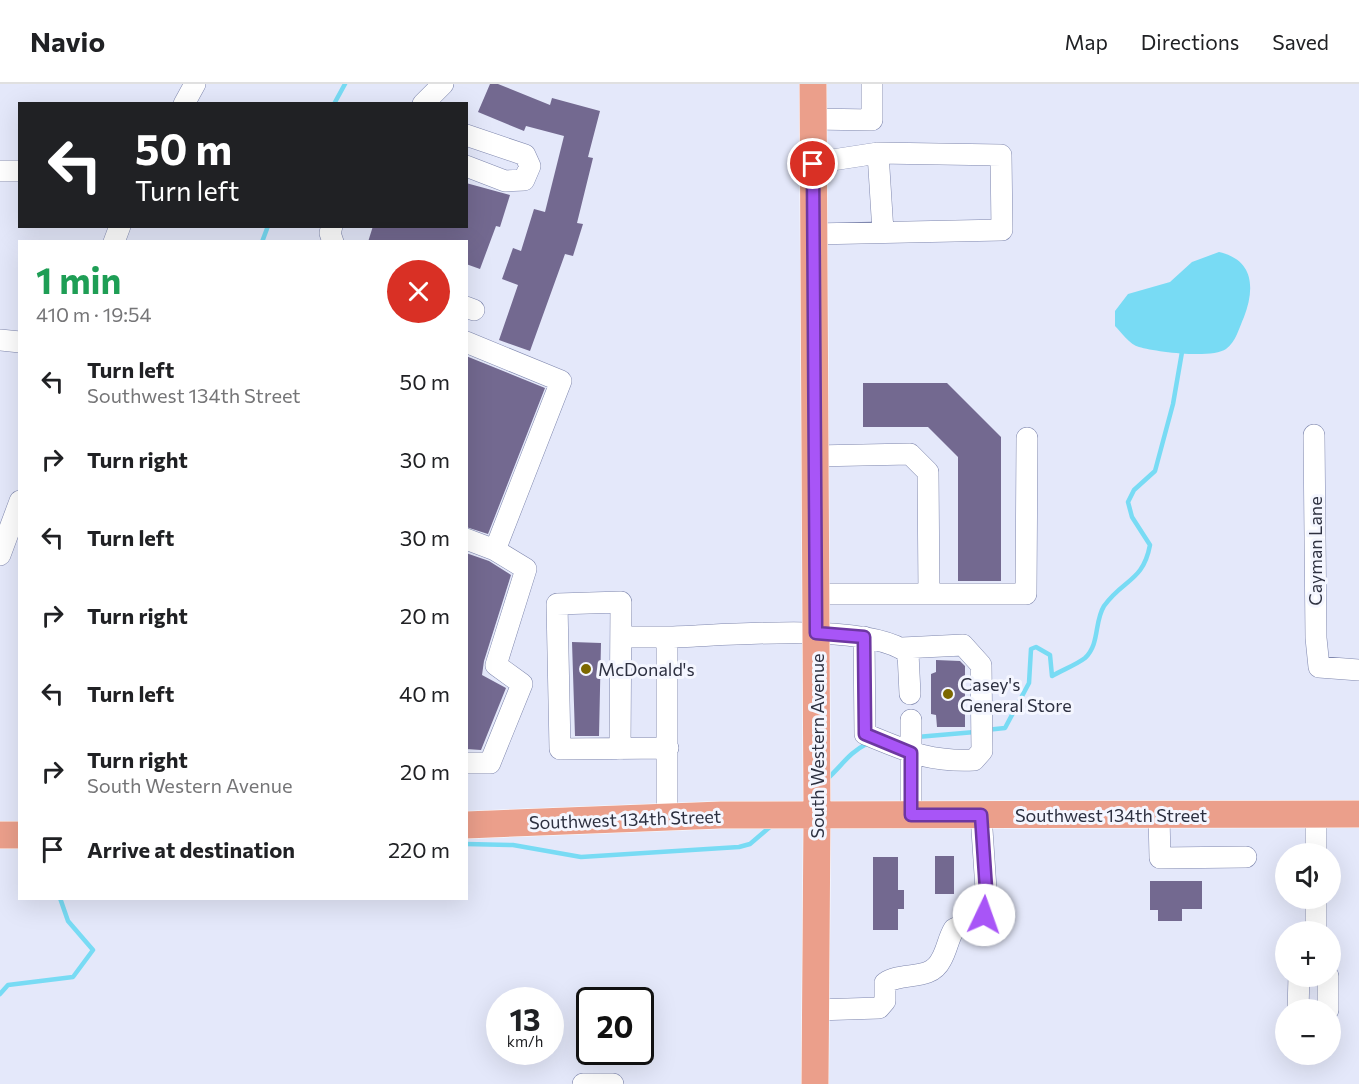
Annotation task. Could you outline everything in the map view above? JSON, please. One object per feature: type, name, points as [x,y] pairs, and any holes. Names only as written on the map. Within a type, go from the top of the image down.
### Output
[{"type":"main road","name":"South Western Avenue","points":[[813,84],[817,814],[815,1084]]},
{"type":"main road","name":"Southwest 134th Street","points":[[468,825],[667,816],[817,814],[1159,816],[1359,814]]},
{"type":"main road","points":[[0,836],[18,836]]},
{"type":"street","points":[[185,102],[195,84]]},
{"type":"street","points":[[425,102],[443,84]]},
{"type":"street","points":[[813,119],[872,120],[872,84]]},
{"type":"street","points":[[468,136],[525,155],[530,166],[524,180],[505,182],[468,167]]},
{"type":"street","points":[[813,164],[878,153],[1001,154],[1002,230],[814,234]]},
{"type":"street","points":[[878,153],[883,232]]},
{"type":"street","points":[[0,171],[18,171]]},
{"type":"street","points":[[0,340],[18,342]]},
{"type":"street","points":[[468,343],[561,381],[495,550]]},
{"type":"street","name":"Cayman Lane","points":[[1314,435],[1318,667],[1359,670]]},
{"type":"street","points":[[816,594],[1026,594],[1027,438]]},
{"type":"street","points":[[815,456],[910,454],[928,472],[929,594]]},
{"type":"street","points":[[0,555],[5,526],[18,504]]},
{"type":"street","points":[[468,540],[495,550],[526,569],[496,666],[522,684],[490,763],[468,763]]},
{"type":"street","points":[[620,749],[621,603],[557,604],[560,749],[620,749],[668,748]]},
{"type":"street","points":[[621,637],[816,633],[864,637],[902,648],[963,645],[981,664],[982,751],[974,760],[943,761],[911,753],[865,734],[864,637]]},
{"type":"street","points":[[667,637],[667,816]]},
{"type":"street","points":[[902,648],[909,658],[910,694]]},
{"type":"street","points":[[911,720],[911,815]]},
{"type":"street","points":[[1316,814],[1316,843]]},
{"type":"street","points":[[816,1010],[879,1008],[885,1001],[885,983],[892,979],[927,974],[941,962],[954,929],[984,915],[987,904],[981,815]]},
{"type":"street","points":[[1159,816],[1160,858],[1246,857]]},
{"type":"street","points":[[583,1084],[613,1084]]},
{"type":"water","points":[[1219,252],[1239,261],[1249,277],[1250,286],[1250,296],[1244,317],[1235,339],[1226,349],[1209,354],[1197,354],[1147,349],[1132,344],[1115,326],[1115,311],[1128,294],[1170,282],[1192,262]]},
{"type":"building","points":[[490,84],[498,84],[550,105],[552,98],[600,111],[588,157],[593,158],[577,223],[583,224],[573,256],[565,254],[530,351],[499,340],[518,285],[502,279],[513,248],[521,251],[534,209],[545,212],[564,136],[526,126],[524,131],[478,112]]},
{"type":"building","points":[[468,184],[510,195],[500,227],[496,226],[480,269],[468,265],[468,240],[369,240],[372,228],[468,228]]},
{"type":"building","points":[[468,357],[545,388],[488,534],[468,528]]},
{"type":"building","points":[[863,383],[947,383],[1001,437],[1001,581],[958,581],[958,457],[928,427],[863,427]]},
{"type":"building","points":[[468,554],[489,561],[511,575],[484,661],[482,675],[506,688],[481,750],[468,749]]},
{"type":"building","name":"McDonald's","points":[[572,642],[601,643],[599,736],[575,736]]},
{"type":"building","name":"Casey's General Store","points":[[936,660],[960,661],[965,666],[965,727],[937,727],[936,715],[931,714],[931,674],[936,672]]},
{"type":"building","points":[[935,856],[954,856],[954,894],[935,894]]},
{"type":"building","points":[[873,857],[898,857],[898,890],[904,890],[904,909],[898,909],[898,930],[873,930]]},
{"type":"building","points":[[1150,881],[1202,881],[1202,909],[1182,909],[1182,921],[1158,921],[1158,910],[1150,910]]},
{"type":"waterway","points":[[335,102],[345,84]]},
{"type":"waterway","points":[[263,240],[267,228]]},
{"type":"waterway","points":[[986,730],[1005,728],[1029,683],[1031,649],[1036,647],[1050,655],[1052,676],[1085,658],[1093,646],[1104,606],[1143,566],[1150,545],[1132,517],[1128,502],[1134,490],[1155,471],[1173,404],[1182,352]]},
{"type":"waterway","points":[[917,737],[975,732]]},
{"type":"waterway","points":[[826,780],[850,756],[868,743]]},
{"type":"waterway","points":[[468,844],[513,845],[581,857],[739,847],[750,844],[771,826]]},
{"type":"waterway","points":[[0,994],[8,985],[73,977],[93,950],[68,921],[61,900]]},
{"type":"place","name":"McDonald's","points":[[586,669]]},
{"type":"place","name":"Casey's General Store","points":[[948,694]]},
{"type":"route","points":[[813,164],[816,633],[864,637],[865,734],[911,753],[911,815],[981,815],[987,904],[984,915]]}]
